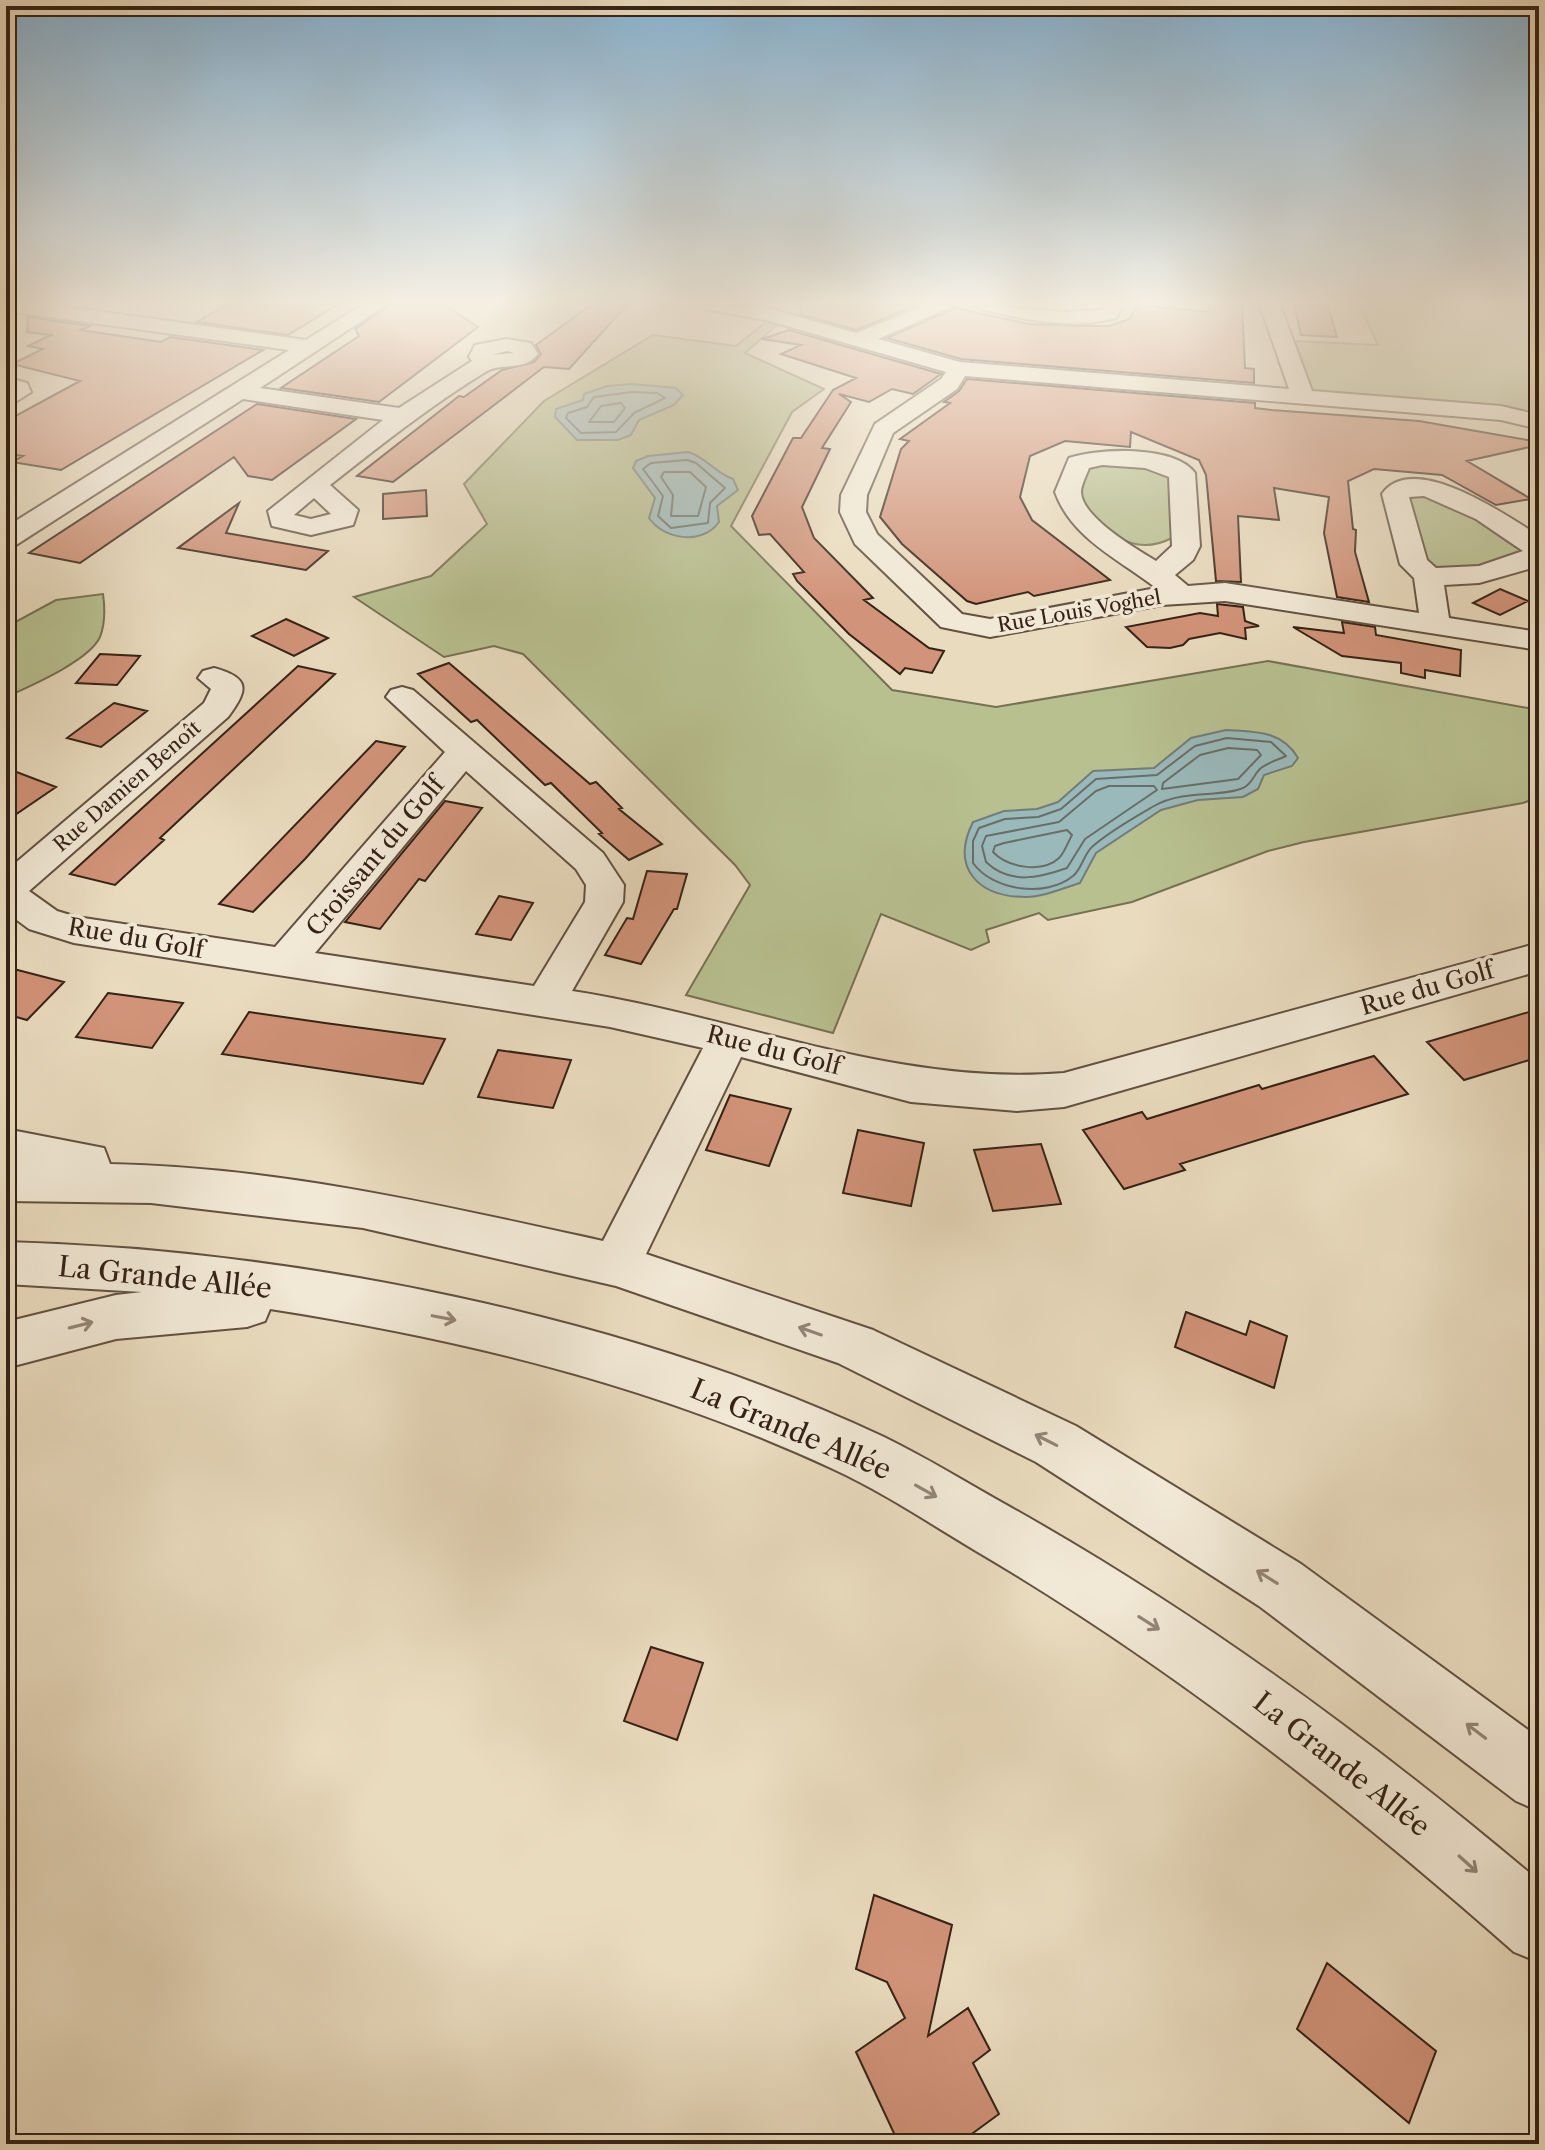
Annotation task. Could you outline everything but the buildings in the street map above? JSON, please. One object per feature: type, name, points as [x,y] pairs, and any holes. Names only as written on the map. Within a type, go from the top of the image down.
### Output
[{"type":"street","points":[[6,539],[220,405]]},
{"type":"street","points":[[331,405],[403,416]]},
{"type":"street","points":[[313,485],[419,405]]},
{"type":"street","name":"Rue Louis Voghel","points":[[916,405],[891,422],[879,437],[854,495],[853,512],[865,538],[952,621],[990,628],[1181,594],[1225,592],[1539,641]]},
{"type":"street","points":[[1406,405],[1501,413],[1539,422]]},
{"type":"street","points":[[1157,575],[1183,554],[1186,546],[1182,473],[1157,463],[1097,458],[1078,463],[1068,492],[1076,510],[1157,575],[1181,594]]},
{"type":"street","points":[[1428,575],[1453,580],[1472,578],[1530,560],[1538,553],[1532,544],[1455,496],[1417,488],[1400,489],[1395,494],[1414,564],[1428,575],[1435,623]]},
{"type":"street","name":"Rue Damien Benoît","points":[[6,892],[216,710],[227,696],[227,684],[214,678]]},
{"type":"street","points":[[402,697],[590,861],[605,885],[604,902],[546,1001]]},
{"type":"street","name":"Croissant du Golf","points":[[285,962],[464,751]]},
{"type":"street","name":"Rue du Golf","points":[[6,892],[43,920],[74,930],[546,1001],[729,1038],[911,1085],[1017,1094],[1064,1090],[1539,957]]},
{"type":"street","points":[[616,1265],[729,1038]]},
{"type":"street","points":[[6,1147],[363,1208],[616,1265],[854,1346],[1056,1444],[1280,1585],[1539,1778]]},
{"type":"street","points":[[6,1182],[151,1184],[363,1208]]},
{"type":"street","name":"La Grande Allée","points":[[6,1263],[192,1278],[387,1307],[495,1328],[676,1379],[866,1457],[1016,1541],[1190,1648],[1418,1820],[1539,1927]]},
{"type":"street","points":[[6,1345],[116,1317],[221,1305],[387,1307]]},
{"type":"green space","points":[[540,405],[801,405],[792,412],[731,526],[892,690],[996,707],[1268,661],[1539,710],[1539,797],[1523,803],[1268,851],[1132,902],[1048,920],[1039,913],[986,930],[989,942],[971,950],[881,914],[833,1033],[686,995],[750,885],[735,865],[523,654],[494,646],[444,657],[354,597],[431,576],[487,524],[464,484]]},
{"type":"green space","points":[[1439,405],[1539,405],[1539,416]]},
{"type":"green space","points":[[1092,463],[1157,466],[1170,474],[1172,538],[1157,544],[1130,543],[1096,519],[1077,496],[1081,469]]},
{"type":"green space","points":[[1411,492],[1450,498],[1525,552],[1486,567],[1462,572],[1423,562],[1403,496]]},
{"type":"green space","points":[[103,594],[103,627],[94,646],[72,664],[6,697],[6,627],[56,600]]},
{"type":"water","points":[[567,405],[673,405],[639,420],[631,435],[618,440],[577,440],[555,417],[556,409]]},
{"type":"water","points":[[688,452],[733,479],[738,490],[717,506],[719,522],[712,530],[683,537],[663,531],[649,518],[655,498],[633,468],[636,461],[648,456]]},
{"type":"water","points":[[1226,730],[1276,737],[1298,758],[1292,766],[1264,775],[1258,789],[1243,797],[1198,800],[1161,810],[1096,853],[1080,883],[1026,897],[994,892],[973,877],[965,853],[973,822],[1004,811],[1037,809],[1058,802],[1093,771],[1154,768],[1191,738]]}]
